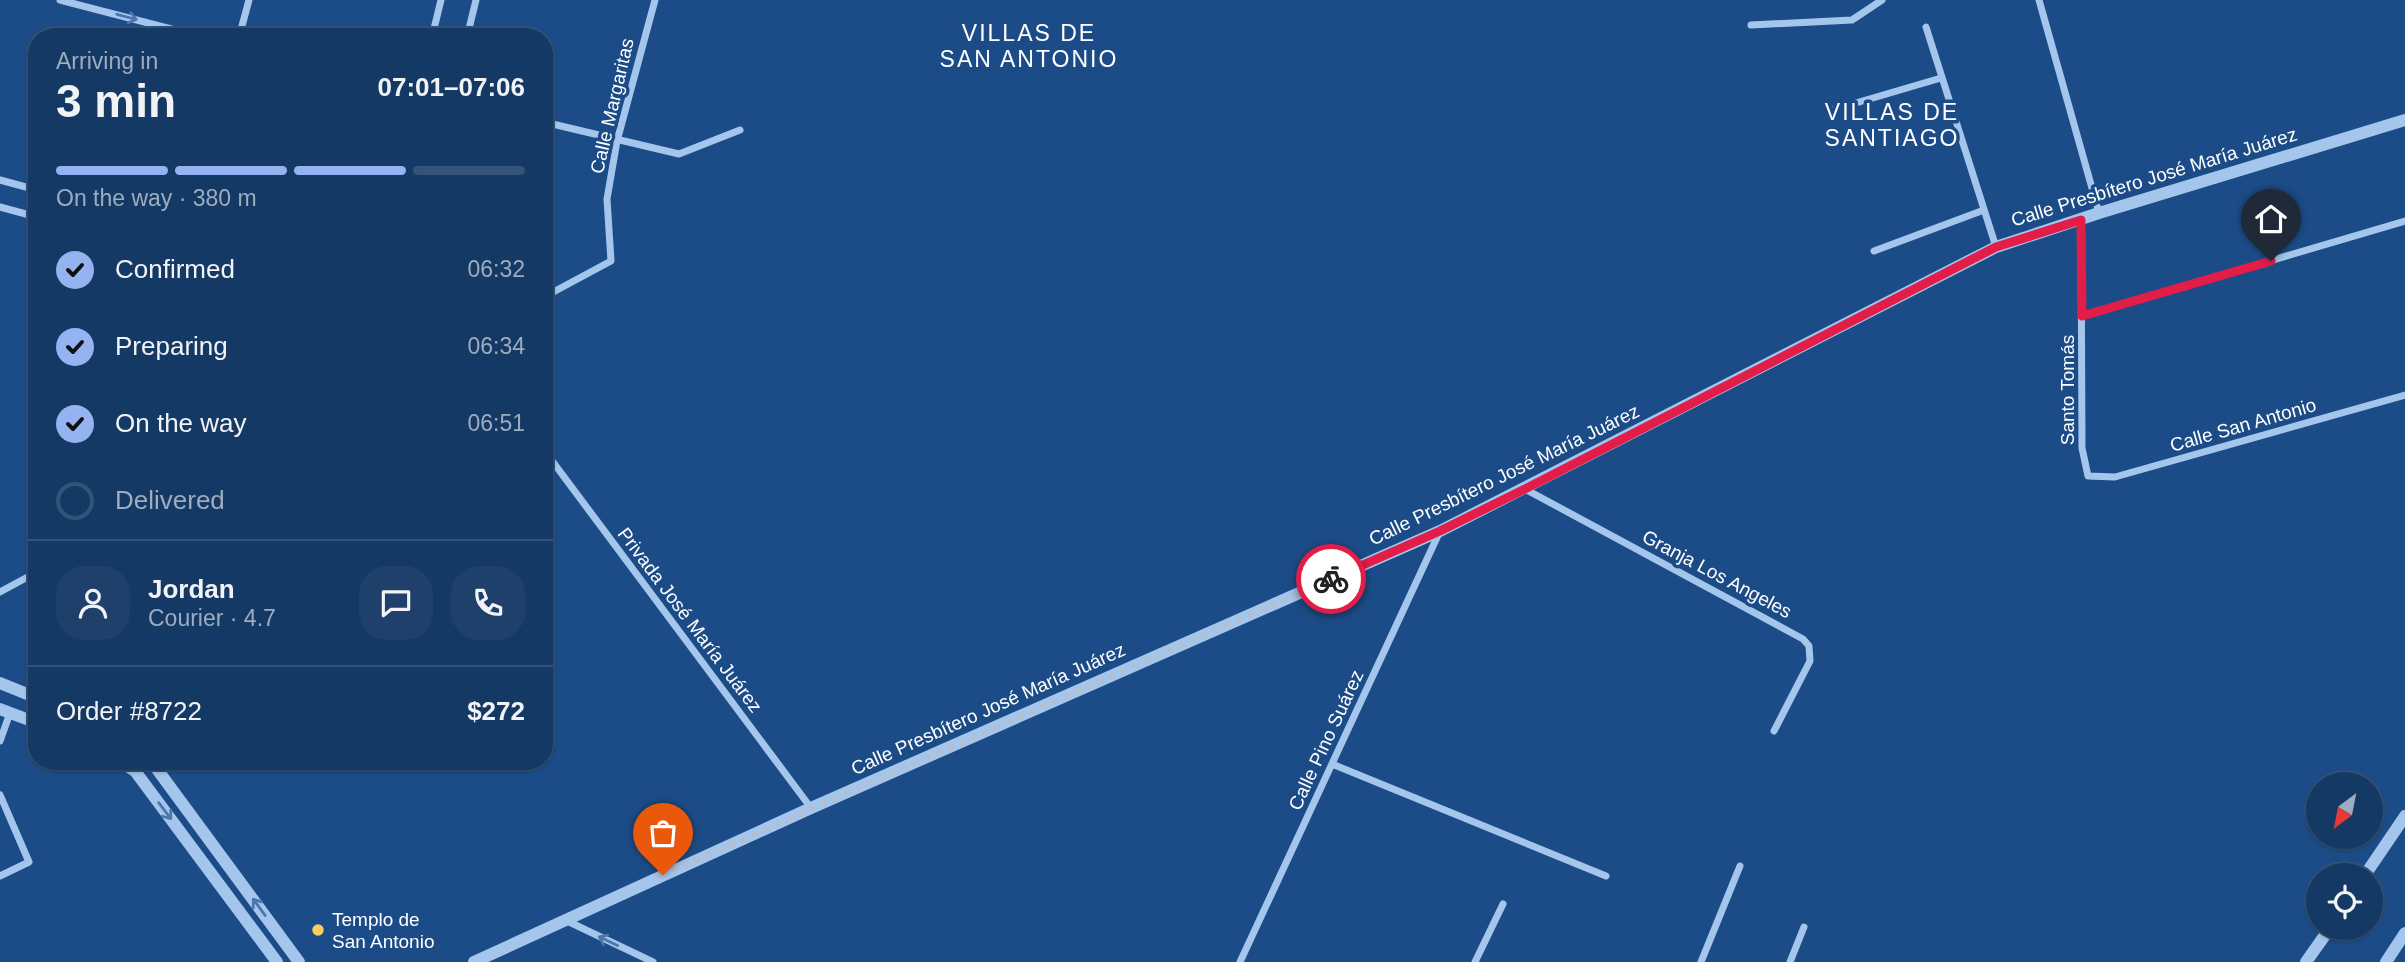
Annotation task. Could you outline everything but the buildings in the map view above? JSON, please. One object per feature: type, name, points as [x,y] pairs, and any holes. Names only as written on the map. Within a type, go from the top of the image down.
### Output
[{"type":"street","points":[[61,0],[168,28]]},
{"type":"street","points":[[241,28],[249,0]]},
{"type":"street","points":[[434,28],[442,0]]},
{"type":"street","points":[[469,28],[476,0]]},
{"type":"street","name":"Calle Margaritas","points":[[553,292],[611,261],[607,199],[617,141],[655,0]]},
{"type":"street","points":[[1751,25],[1852,20],[1882,0]]},
{"type":"street","points":[[2039,0],[2099,213]]},
{"type":"street","points":[[1926,27],[1996,247]]},
{"type":"street","points":[[1832,110],[1941,78]]},
{"type":"street","name":"Calle Presbítero José María Juárez","points":[[474,962],[811,808],[1440,531],[1996,247],[2405,120]]},
{"type":"street","points":[[553,124],[679,154],[740,130]]},
{"type":"street","points":[[0,180],[28,188]]},
{"type":"street","points":[[0,207],[28,215]]},
{"type":"street","points":[[1874,251],[1984,210]]},
{"type":"street","name":"Santo Tomás","points":[[2081,220],[2082,448],[2088,476]]},
{"type":"street","points":[[2082,316],[2405,221]]},
{"type":"street","name":"Calle San Antonio","points":[[2088,476],[2115,477],[2405,395]]},
{"type":"street","name":"Privada José María Juárez","points":[[553,462],[811,808]]},
{"type":"street","name":"Granja Los Angeles","points":[[1525,489],[1803,639],[1809,646],[1810,661],[1774,731]]},
{"type":"street","name":"Calle Pino Suárez","points":[[1240,962],[1440,531]]},
{"type":"street","points":[[0,592],[28,577]]},
{"type":"street","points":[[0,683],[28,694]]},
{"type":"street","points":[[0,741],[5,711],[28,720]]},
{"type":"street","points":[[1332,764],[1606,876]]},
{"type":"street","points":[[133,770],[277,962]]},
{"type":"street","points":[[158,770],[299,962]]},
{"type":"street","points":[[0,795],[29,862],[0,876]]},
{"type":"street","points":[[2373,863],[2405,816]]},
{"type":"street","points":[[1701,962],[1740,866]]},
{"type":"street","points":[[1475,962],[1503,904]]},
{"type":"street","points":[[564,920],[653,962]]},
{"type":"street","points":[[1790,962],[1804,927]]},
{"type":"street","points":[[2386,962],[2405,933]]},
{"type":"street","points":[[2306,962],[2322,940]]},
{"type":"way so far","points":[[663,875],[1331,579]]},
{"type":"place","name":"Templo de San Antonio","points":[[318,930]]},
{"type":"district","name":"VILLAS DE SAN ANTONIO","points":[[1029,46]]},
{"type":"district","name":"VILLAS DE SANTIAGO","points":[[1892,125]]},
{"type":"route","points":[[1331,579],[1440,531],[1525,489],[1996,247],[2081,220],[2082,316],[2271,261]]}]
